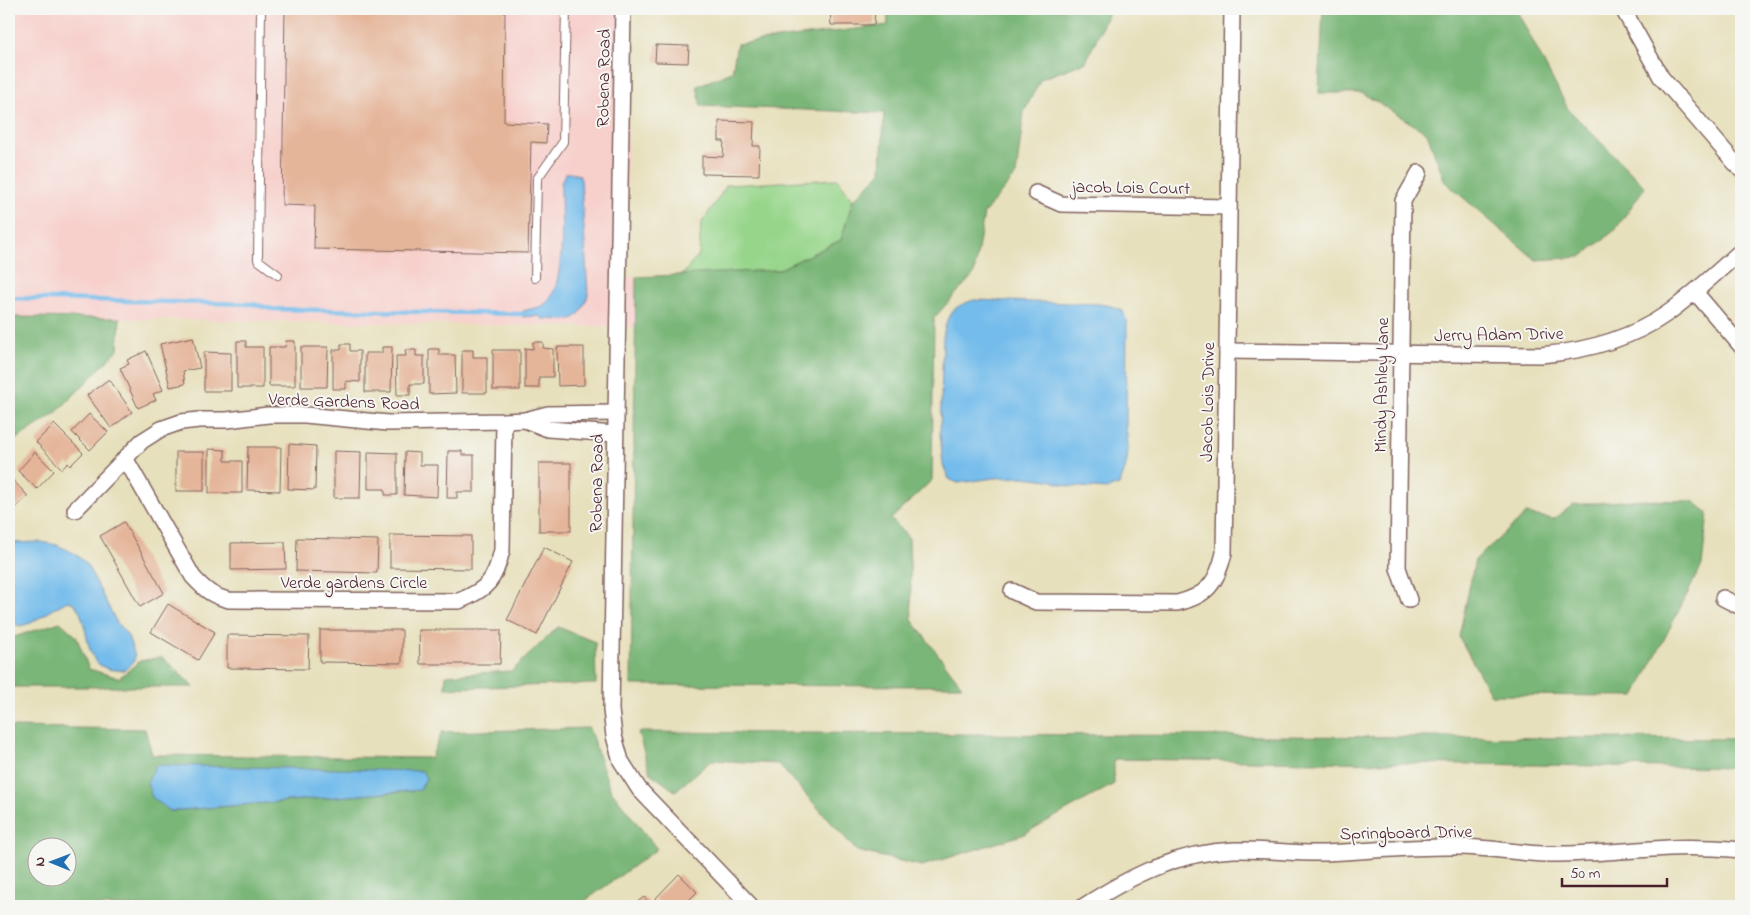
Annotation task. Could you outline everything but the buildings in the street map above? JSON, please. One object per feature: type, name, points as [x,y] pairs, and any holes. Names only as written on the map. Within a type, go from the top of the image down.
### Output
[{"type":"street","name":"Robena Road","points":[[623,9],[611,710],[614,736],[621,761],[638,789],[741,903]]},
{"type":"street","name":"Jacob Lois Drive","points":[[1012,591],[1036,602],[1178,603],[1193,599],[1208,588],[1220,572],[1224,553],[1232,9]]},
{"type":"street","points":[[1623,9],[1661,77],[1741,170]]},
{"type":"street","name":"Mindy Ashley Lane","points":[[1409,600],[1398,568],[1403,201],[1419,173]]},
{"type":"street","name":"jacob Lois Court","points":[[1036,193],[1061,204],[1228,207]]},
{"type":"street","name":"Jerry Adam Drive","points":[[1227,351],[1541,355],[1570,352],[1604,344],[1641,329],[1666,314],[1741,251]]},
{"type":"street","points":[[1694,292],[1741,346]]},
{"type":"street","name":"Verde Gardens Road","points":[[75,510],[142,442],[160,429],[181,422],[305,414],[388,423],[504,421],[525,420],[548,414],[616,413]]},
{"type":"street","name":"Verde Gardens Road","points":[[525,420],[548,429],[615,434]]},
{"type":"street","name":"Verde gardens Circle","points":[[126,458],[193,577],[202,588],[216,597],[229,600],[459,601],[476,594],[488,584],[498,569],[502,550],[504,421]]},
{"type":"street","points":[[1723,598],[1741,607]]},
{"type":"street","name":"Springboard Drive","points":[[1084,906],[1114,887],[1148,870],[1176,860],[1208,853],[1235,850],[1325,853],[1414,847],[1452,847],[1545,854],[1591,854],[1671,848],[1741,850]]},
{"type":"lane","points":[[261,9],[258,260],[278,276]]},
{"type":"lane","points":[[535,278],[537,179],[563,142],[566,9]]},
{"type":"shaded area","points":[[9,9],[629,9],[626,277],[636,277],[635,327],[9,317]]},
{"type":"green space","points":[[887,9],[1110,9],[1086,62],[1041,79],[1024,112],[1016,175],[984,213],[974,274],[934,318],[932,480],[891,519],[909,538],[912,620],[962,686],[631,685],[636,277],[778,270],[841,240],[853,200],[881,172],[884,113],[701,106],[697,86],[732,72],[737,44],[888,25]]},
{"type":"green space","points":[[1323,9],[1516,9],[1568,109],[1645,187],[1615,230],[1581,257],[1536,260],[1445,182],[1427,133],[1362,93],[1319,93]]},
{"type":"green space","points":[[838,179],[853,200],[841,240],[778,270],[682,275],[699,255],[701,224],[727,185]]},
{"type":"green space","points":[[9,317],[120,318],[118,350],[56,413],[9,444]]},
{"type":"green space","points":[[1633,500],[1693,501],[1708,513],[1702,565],[1635,696],[1491,695],[1459,637],[1475,560],[1526,514],[1554,519],[1573,505]]},
{"type":"green space","points":[[60,622],[76,636],[89,669],[119,678],[140,661],[162,657],[194,687],[9,687],[9,637]]},
{"type":"green space","points":[[558,627],[595,642],[596,684],[445,688],[446,675],[512,671]]},
{"type":"green space","points":[[9,727],[145,729],[152,755],[431,758],[442,732],[589,728],[610,789],[657,849],[578,906],[9,906]],"holes":[[[426,778],[420,790],[170,811]]]},
{"type":"green space","points":[[638,732],[1741,739],[1741,768],[1114,759],[1114,784],[1022,835],[922,866],[857,851],[778,764],[712,760],[675,791],[650,773]]},
{"type":"water","points":[[565,173],[579,175],[581,180],[588,295],[581,312],[573,319],[543,319],[539,316],[523,317],[523,311],[542,306],[551,298],[556,284],[560,268],[562,230],[561,183]]},
{"type":"water","points":[[974,300],[1099,304],[1123,311],[1127,323],[1126,429],[1128,451],[1119,485],[1107,489],[1068,486],[1049,480],[1023,477],[994,478],[958,483],[949,479],[943,465],[940,434],[943,337],[946,322],[951,312]]},
{"type":"water","points":[[41,542],[57,545],[74,553],[86,563],[117,623],[128,636],[135,656],[134,661],[125,670],[110,669],[100,665],[93,657],[84,625],[74,603],[67,601],[31,623],[20,626],[9,622],[9,543]]},
{"type":"water","points":[[156,765],[422,771],[426,778],[420,790],[170,811],[152,797],[147,783]]},
{"type":"waterway","points":[[9,298],[253,304],[272,309],[523,314]]}]
